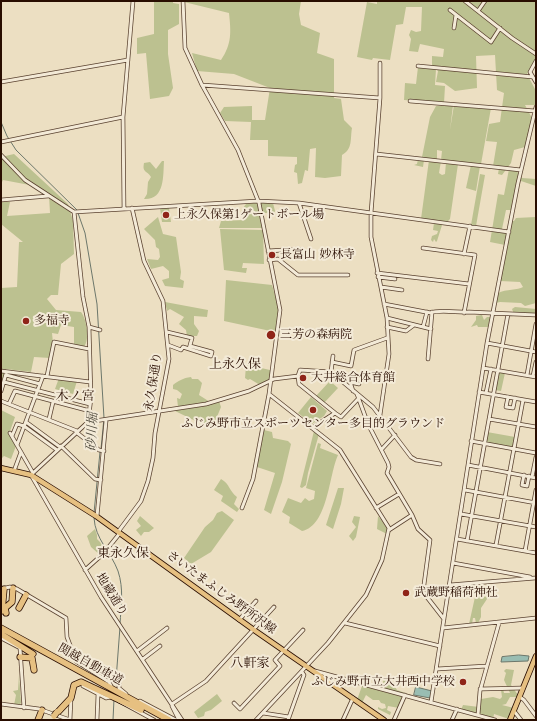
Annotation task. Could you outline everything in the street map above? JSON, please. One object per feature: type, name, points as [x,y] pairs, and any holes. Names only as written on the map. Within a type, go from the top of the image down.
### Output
[{"type":"highway","points":[[3,613],[5,608],[12,602],[13,588]]},
{"type":"highway","points":[[2,589],[3,613]]},
{"type":"highway","points":[[19,608],[26,595]]},
{"type":"highway","name":"関越自動車道","points":[[1,628],[104,682],[111,693]]},
{"type":"highway","points":[[1,633],[33,654]]},
{"type":"highway","name":"関越自動車道","points":[[1,633],[111,693]]},
{"type":"highway","points":[[60,656],[104,682]]},
{"type":"highway","points":[[20,657],[32,658],[34,670]]},
{"type":"highway","points":[[56,716],[70,698],[74,685],[81,682],[119,695],[141,710],[161,720]]},
{"type":"highway","points":[[56,716],[70,698],[70,691],[68,689]]},
{"type":"highway","name":"関越自動車道","points":[[119,695],[169,720]]},
{"type":"highway","points":[[38,720],[44,711]]},
{"type":"highway","points":[[43,720],[44,711]]},
{"type":"main road","name":"さいたまふじみ野所沢線","points":[[1,468],[32,474],[119,532],[239,620],[384,720]]},
{"type":"main road","points":[[510,720],[536,656]]},
{"type":"street","points":[[124,208],[123,117],[133,1]]},
{"type":"street","points":[[184,1],[185,48],[202,85],[238,150],[258,201],[281,316],[269,394],[254,473],[242,508]]},
{"type":"street","points":[[465,1],[536,54]]},
{"type":"street","points":[[478,11],[485,1]]},
{"type":"street","points":[[450,10],[491,42],[500,28]]},
{"type":"street","points":[[454,28],[456,14]]},
{"type":"street","points":[[1,82],[128,60]]},
{"type":"street","points":[[536,61],[530,72],[536,82]]},
{"type":"street","points":[[380,63],[380,98],[371,213],[371,237],[387,318],[389,359],[380,415]]},
{"type":"street","points":[[418,66],[532,77]]},
{"type":"street","points":[[202,85],[380,98]]},
{"type":"street","points":[[410,101],[535,109],[521,170],[487,343],[432,702]]},
{"type":"street","points":[[1,142],[123,117]]},
{"type":"street","points":[[1,154],[25,180],[48,196],[77,212],[258,201],[299,203],[509,232]]},
{"type":"street","points":[[376,154],[521,170]]},
{"type":"street","points":[[1,200],[48,196]]},
{"type":"street","points":[[299,203],[311,239]]},
{"type":"street","name":"永久保通り","points":[[85,570],[108,549],[139,505],[148,481],[169,359],[163,301],[144,261],[132,208]]},
{"type":"street","points":[[77,212],[83,297],[89,326],[90,412],[88,422]]},
{"type":"street","points":[[464,254],[470,226]]},
{"type":"street","points":[[423,248],[475,255],[464,313]]},
{"type":"street","points":[[268,251],[299,249]]},
{"type":"street","points":[[269,260],[278,259],[298,275],[348,275]]},
{"type":"street","points":[[378,275],[395,278]]},
{"type":"street","points":[[378,275],[469,284]]},
{"type":"street","points":[[381,287],[402,290]]},
{"type":"street","points":[[384,304],[427,312],[536,315]]},
{"type":"street","points":[[423,327],[427,312]]},
{"type":"street","points":[[428,359],[432,312]]},
{"type":"street","points":[[467,541],[508,314]]},
{"type":"street","points":[[387,318],[431,329]]},
{"type":"street","points":[[527,375],[536,324]]},
{"type":"street","points":[[387,327],[406,331],[414,325]]},
{"type":"street","points":[[89,326],[99,329]]},
{"type":"street","points":[[167,332],[192,338],[189,347]]},
{"type":"street","points":[[332,362],[351,366],[354,350],[387,338]]},
{"type":"street","points":[[17,445],[40,384],[45,376],[54,342],[89,349]]},
{"type":"street","points":[[487,343],[536,352]]},
{"type":"street","points":[[168,346],[181,350],[183,347],[189,347],[210,356],[213,352]]},
{"type":"street","points":[[331,372],[333,356]]},
{"type":"street","points":[[483,368],[535,377],[536,362]]},
{"type":"street","points":[[486,393],[491,369]]},
{"type":"street","points":[[358,399],[341,417],[299,384],[298,376],[300,370],[331,372],[380,415],[413,458],[440,464]]},
{"type":"street","points":[[1,371],[90,382]]},
{"type":"street","points":[[1,391],[7,371]]},
{"type":"street","points":[[6,375],[40,384]]},
{"type":"street","points":[[32,474],[88,422],[106,421],[159,411],[184,409],[249,391],[270,380],[298,376]]},
{"type":"street","points":[[4,382],[90,404]]},
{"type":"street","points":[[359,384],[350,382],[389,466],[386,473],[412,514],[418,528],[430,540],[422,591],[444,619]]},
{"type":"street","points":[[9,404],[15,391],[90,412]]},
{"type":"street","points":[[479,392],[536,402]]},
{"type":"street","points":[[269,394],[343,452],[389,530]]},
{"type":"street","points":[[508,397],[506,406],[513,408],[515,398]]},
{"type":"street","points":[[496,545],[523,400]]},
{"type":"street","points":[[1,401],[77,431],[102,450]]},
{"type":"street","points":[[49,419],[53,402]]},
{"type":"street","points":[[312,428],[335,413]]},
{"type":"street","points":[[489,419],[536,427]]},
{"type":"street","points":[[95,516],[106,421]]},
{"type":"street","points":[[26,422],[61,446],[99,480]]},
{"type":"street","name":"地蔵通り","points":[[24,426],[17,424],[11,435],[32,474],[85,570],[121,628],[184,720]]},
{"type":"street","points":[[24,426],[57,450]]},
{"type":"street","points":[[382,449],[395,435]]},
{"type":"street","points":[[471,441],[536,453]]},
{"type":"street","points":[[14,471],[21,452]]},
{"type":"street","points":[[524,475],[522,485],[528,486],[532,477],[536,456]]},
{"type":"street","points":[[468,465],[532,477]]},
{"type":"street","points":[[465,490],[535,502]]},
{"type":"street","points":[[525,551],[536,490]]},
{"type":"street","points":[[376,508],[399,494]]},
{"type":"street","points":[[256,720],[307,667],[345,623],[370,588],[382,560],[389,530],[412,514]]},
{"type":"street","points":[[461,514],[536,527]]},
{"type":"street","points":[[457,539],[536,553]]},
{"type":"street","points":[[453,563],[535,578]]},
{"type":"street","points":[[450,585],[535,578]]},
{"type":"street","points":[[2,589],[13,588],[66,618],[67,637],[76,662],[104,682],[110,679],[118,682],[120,684],[119,703],[154,720]]},
{"type":"street","points":[[427,605],[428,599]]},
{"type":"street","points":[[239,620],[256,601]]},
{"type":"street","points":[[178,720],[172,708],[174,704],[206,680],[274,607]]},
{"type":"street","points":[[443,628],[536,618]]},
{"type":"street","points":[[345,623],[440,646]]},
{"type":"street","points":[[478,715],[480,689],[499,623]]},
{"type":"street","points":[[137,651],[167,628]]},
{"type":"street","points":[[234,703],[240,709],[253,697],[280,666],[275,660],[303,630]]},
{"type":"street","points":[[1,638],[20,648],[24,708]]},
{"type":"street","points":[[143,659],[160,646]]},
{"type":"street","points":[[437,669],[486,666]]},
{"type":"street","points":[[313,671],[495,720]]},
{"type":"street","points":[[263,713],[288,719],[304,675],[302,672]]},
{"type":"street","points":[[1,704],[44,711],[70,720],[72,692],[75,686],[81,685],[108,699],[111,693]]},
{"type":"street","points":[[480,689],[523,688]]},
{"type":"street","points":[[97,720],[98,694]]},
{"type":"street","points":[[119,695],[178,720]]},
{"type":"street","points":[[394,720],[405,695]]},
{"type":"street","points":[[520,697],[536,716]]},
{"type":"street","points":[[342,720],[352,698]]},
{"type":"street","points":[[452,720],[457,709]]},
{"type":"street","points":[[514,712],[521,720]]},
{"type":"green space","points":[[154,1],[173,1],[173,3],[179,4],[179,24],[168,30],[168,54],[173,88],[169,96],[150,99],[146,53],[137,54],[137,38],[154,34]]},
{"type":"green space","points":[[184,1],[301,1],[299,14],[301,25],[320,33],[317,53],[334,59],[334,98],[341,99],[344,120],[352,128],[348,150],[342,155],[341,176],[325,178],[315,177],[316,148],[310,149],[308,171],[305,170],[302,183],[298,184],[297,173],[294,172],[295,165],[297,164],[297,157],[268,156],[268,140],[250,140],[251,122],[225,121],[220,113],[224,107],[252,106],[252,120],[265,120],[270,88],[234,74],[197,71],[192,53],[221,60],[225,54],[230,38],[229,13]]},
{"type":"green space","points":[[377,1],[536,1],[536,58],[527,74],[536,91],[536,105],[525,105],[532,118],[525,147],[514,150],[511,163],[502,175],[498,174],[499,168],[493,166],[497,142],[486,141],[489,124],[500,122],[504,93],[497,90],[495,55],[476,56],[477,88],[455,91],[444,83],[436,82],[438,71],[436,69],[435,85],[445,86],[444,103],[404,100],[405,83],[416,84],[418,67],[432,66],[432,56],[443,57],[444,49],[420,44],[418,52],[409,51],[411,39],[409,35],[411,30],[416,32],[421,31],[422,7],[406,7],[403,24],[396,25],[390,60],[373,58],[372,60],[357,57],[367,2],[377,4]]},
{"type":"green space","points":[[453,105],[450,130],[454,105],[491,108],[481,164],[458,164],[450,219],[447,222],[443,222],[436,242],[434,239],[433,242],[431,240],[432,236],[437,234],[438,231],[433,230],[434,223],[421,219],[429,160],[424,160],[423,167],[414,165],[417,164],[418,159],[422,157],[430,117],[436,106]],"holes":[[[437,150],[442,151],[441,160],[446,162],[445,174],[442,175],[439,173],[441,161],[429,160],[437,160]]]},
{"type":"green space","points":[[14,154],[68,204],[73,221],[74,254],[61,264],[58,295],[51,295],[47,299],[56,310],[81,312],[85,320],[87,339],[84,347],[74,345],[74,327],[61,325],[58,334],[52,333],[53,343],[50,358],[34,357],[31,372],[6,369],[1,388],[1,288],[17,287],[19,242],[23,242],[1,224],[1,202],[10,202],[7,216],[50,213],[49,195],[35,186],[3,180],[1,184],[1,157]]},
{"type":"green space","points":[[162,161],[164,161],[162,186],[156,196],[144,199],[147,194],[148,182],[151,177],[144,170],[144,163],[150,162],[156,169]]},
{"type":"green space","points":[[471,165],[480,166],[476,191],[466,188]]},
{"type":"green space","points":[[509,169],[516,170],[522,178],[536,179],[536,186],[518,180],[512,210],[506,210],[502,229],[509,234],[511,221],[514,221],[516,218],[536,217],[536,303],[525,306],[521,303],[496,303],[498,293],[523,287],[520,282],[500,281],[506,252],[505,245],[490,242],[498,194],[504,195]]},
{"type":"green space","points":[[480,174],[485,175],[476,226],[471,225]]},
{"type":"green space","points":[[261,202],[273,203],[275,211],[274,213],[259,213],[262,228],[219,228],[221,221],[244,220],[243,208],[246,204]]},
{"type":"green space","name":"上永久保第1ゲートボール場","points":[[160,208],[169,208],[171,222],[162,222]]},
{"type":"green space","points":[[158,217],[163,234],[176,237],[181,272],[180,279],[184,281],[183,288],[165,286],[162,280],[169,278],[169,271],[163,266],[151,269],[147,259],[158,260],[160,257],[159,249],[156,247],[155,240],[144,229]]},
{"type":"green space","points":[[220,229],[263,230],[264,264],[243,263],[242,268],[247,268],[246,273],[224,270]]},
{"type":"green space","points":[[226,280],[272,285],[280,313],[277,331],[275,332],[224,321]]},
{"type":"green space","points":[[165,302],[208,310],[207,317],[194,316],[194,324],[199,331],[197,336],[187,336],[186,330],[179,324],[184,317],[170,309],[167,311]]},
{"type":"green space","points":[[515,307],[536,309],[536,314],[514,314],[512,309]]},
{"type":"green space","points":[[482,315],[484,320],[487,317],[490,317],[488,327],[478,327],[477,325],[471,327],[476,320],[476,316]]},
{"type":"green space","points":[[248,365],[270,370],[270,380],[260,385],[250,379],[248,380],[245,378],[246,366]]},
{"type":"green space","points":[[499,372],[505,373],[501,391],[495,390]]},
{"type":"green space","points":[[191,377],[192,379],[198,379],[202,383],[199,395],[210,402],[219,401],[221,407],[212,429],[171,409],[178,407],[177,398],[180,399],[182,394],[173,389],[173,385],[181,380]]},
{"type":"green space","points":[[59,378],[77,381],[73,394],[55,389]]},
{"type":"green space","points":[[330,381],[338,388],[324,403],[316,396]]},
{"type":"green space","name":"ふじみ野市⽴スポーツセンター多⽬的グラウンド","points":[[311,397],[327,411],[324,416],[312,424],[298,413]]},
{"type":"green space","points":[[1,410],[15,417],[9,434],[16,446],[11,459],[4,456],[1,459]]},
{"type":"green space","points":[[264,430],[272,432],[273,438],[288,441],[291,444],[282,482],[271,514],[264,510],[275,473],[257,467]]},
{"type":"green space","points":[[314,431],[319,434],[306,485],[302,488],[300,487]]},
{"type":"green space","points":[[487,432],[515,437],[513,448],[485,443]]},
{"type":"green space","points":[[318,443],[321,444],[320,448],[338,455],[322,510],[317,520],[311,527],[302,531],[289,523],[290,517],[282,512],[288,498],[301,503],[305,498],[309,501],[314,499],[315,491],[306,488]]},
{"type":"green space","points":[[221,479],[237,497],[234,504],[239,509],[237,512],[221,501],[223,496],[214,490]]},
{"type":"green space","points":[[338,488],[344,488],[341,504],[333,529],[326,525]]},
{"type":"green space","points":[[222,511],[234,520],[211,552],[191,564],[184,558],[205,527],[213,520],[217,513]]},
{"type":"green space","points":[[140,516],[154,528],[149,532],[144,532],[141,536],[136,530],[141,526],[137,521]]},
{"type":"green space","points":[[354,516],[360,517],[356,537],[353,541],[349,536],[356,527],[352,522]]},
{"type":"green space","points":[[378,516],[388,528],[387,534],[377,529]]},
{"type":"green space","points":[[95,529],[97,539],[105,551],[100,555],[91,547],[87,536]]},
{"type":"green space","points":[[475,597],[487,597],[487,599],[481,608],[481,617],[478,623],[476,623],[475,618],[473,618],[472,624],[469,624]]},
{"type":"green space","points":[[506,669],[514,670],[511,685],[518,695],[517,697],[510,697],[506,704],[502,705],[514,708],[509,719],[494,714],[493,720],[482,720],[482,718],[461,710],[463,705],[479,707],[481,699],[493,697],[500,699],[502,697],[501,690],[503,689],[504,693],[510,693],[504,680],[506,673],[504,671]]},
{"type":"green space","points":[[19,675],[21,703],[18,706],[14,705],[16,695],[13,691],[18,690]]},
{"type":"green space","points":[[384,678],[391,680],[397,690],[411,695],[404,697],[399,708],[388,706],[387,710],[391,712],[390,715],[378,709],[378,707],[382,709],[386,708],[385,704],[381,703],[379,700],[373,700],[366,695],[362,703],[357,700],[362,686],[377,687],[380,684],[384,686]]},
{"type":"green space","points":[[217,694],[222,701],[211,710],[205,712],[204,716],[198,718],[194,712]]},
{"type":"water","points":[[519,655],[529,656],[528,661],[501,662],[502,657]]},
{"type":"water","points":[[416,687],[432,691],[430,698],[414,695]]},
{"type":"waterway","name":"砂川堀","points":[[1,122],[7,136],[16,150],[77,210]]},
{"type":"waterway","name":"砂川堀","points":[[78,213],[85,233],[97,304],[104,418],[101,449]]},
{"type":"waterway","name":"砂川堀","points":[[94,513],[100,452]]},
{"type":"waterway","name":"砂川堀","points":[[94,518],[95,526],[100,539],[115,564],[120,578],[122,598],[120,624]]},
{"type":"waterway","name":"砂川堀","points":[[116,680],[120,627]]},
{"type":"waterway","name":"砂川堀","points":[[113,720],[114,699]]},
{"type":"place","name":"上永久保第1ゲートボール場","points":[[166,215]]},
{"type":"place","name":"長富山 妙林寺","points":[[272,255]]},
{"type":"place","name":"多福寺","points":[[26,321]]},
{"type":"place","name":"三芳の森病院","points":[[271,335]]},
{"type":"place","name":"大井総合体育館","points":[[303,378]]},
{"type":"place","name":"ふじみ野市⽴スポーツセンター多⽬的グラウンド","points":[[313,410]]},
{"type":"place","name":"武蔵野稲荷神社","points":[[406,593]]},
{"type":"place","name":"ふじみ野市立大井西中学校","points":[[463,682]]},
{"type":"district","name":"上永久保","points":[[235,365]]},
{"type":"district","name":"木ノ宮","points":[[75,397]]},
{"type":"district","name":"東永久保","points":[[123,554]]},
{"type":"district","name":"八軒家","points":[[250,664]]}]
